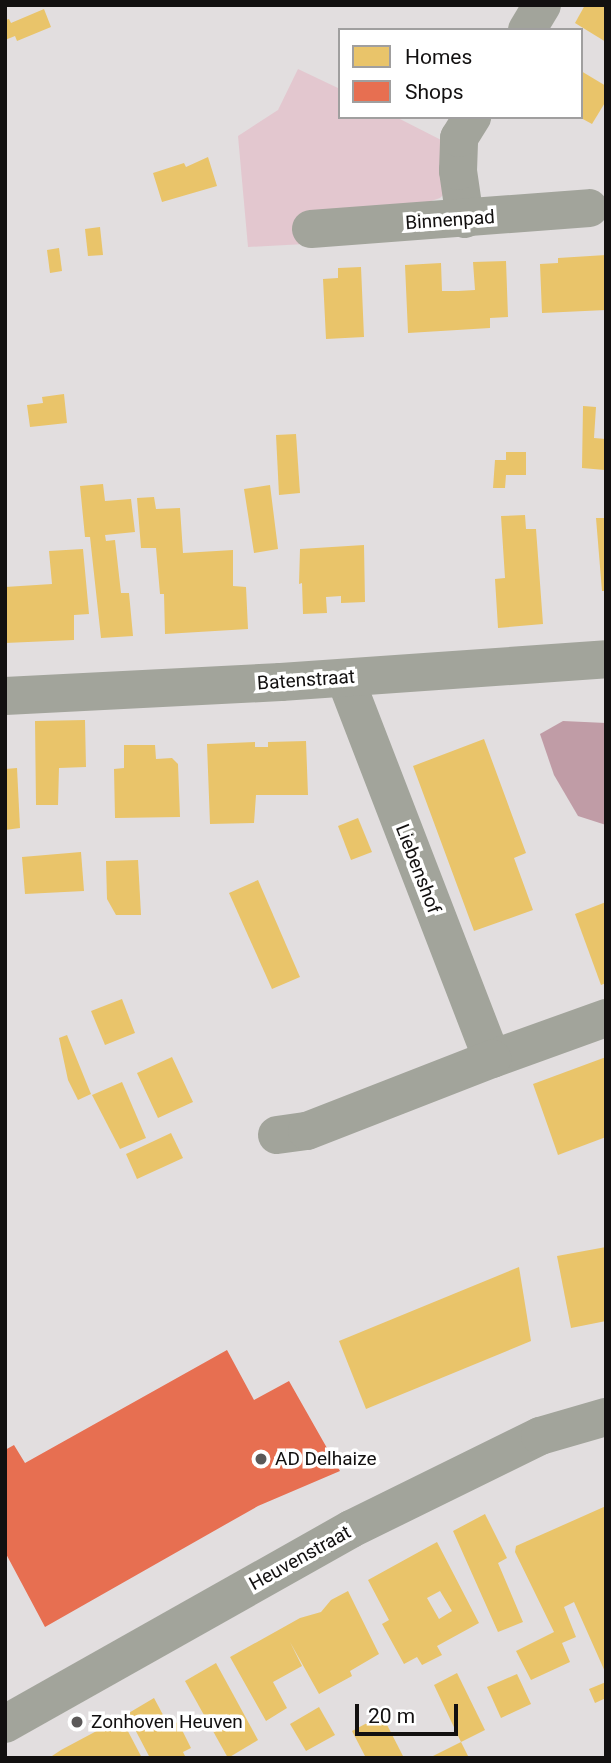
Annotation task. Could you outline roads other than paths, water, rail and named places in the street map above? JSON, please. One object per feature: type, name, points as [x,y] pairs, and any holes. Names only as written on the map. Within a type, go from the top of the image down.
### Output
[{"type":"street","points":[[528,28],[542,5]]},
{"type":"street","points":[[465,219],[457,171],[459,138],[471,119]]},
{"type":"street","name":"Binnenpad","points":[[311,229],[589,208]]},
{"type":"street","name":"Batenstraat","points":[[5,696],[345,678],[606,659]]},
{"type":"street","name":"Liebenshof","points":[[345,678],[492,1059]]},
{"type":"street","points":[[277,1135],[307,1131],[606,1018]]},
{"type":"street","name":"Heuvenstraat","points":[[5,1724],[363,1523],[540,1436],[606,1417]]},
{"type":"place","name":"AD Delhaize","points":[[261,1459]]},
{"type":"place","name":"Zonhoven Heuven","points":[[77,1722]]}]
